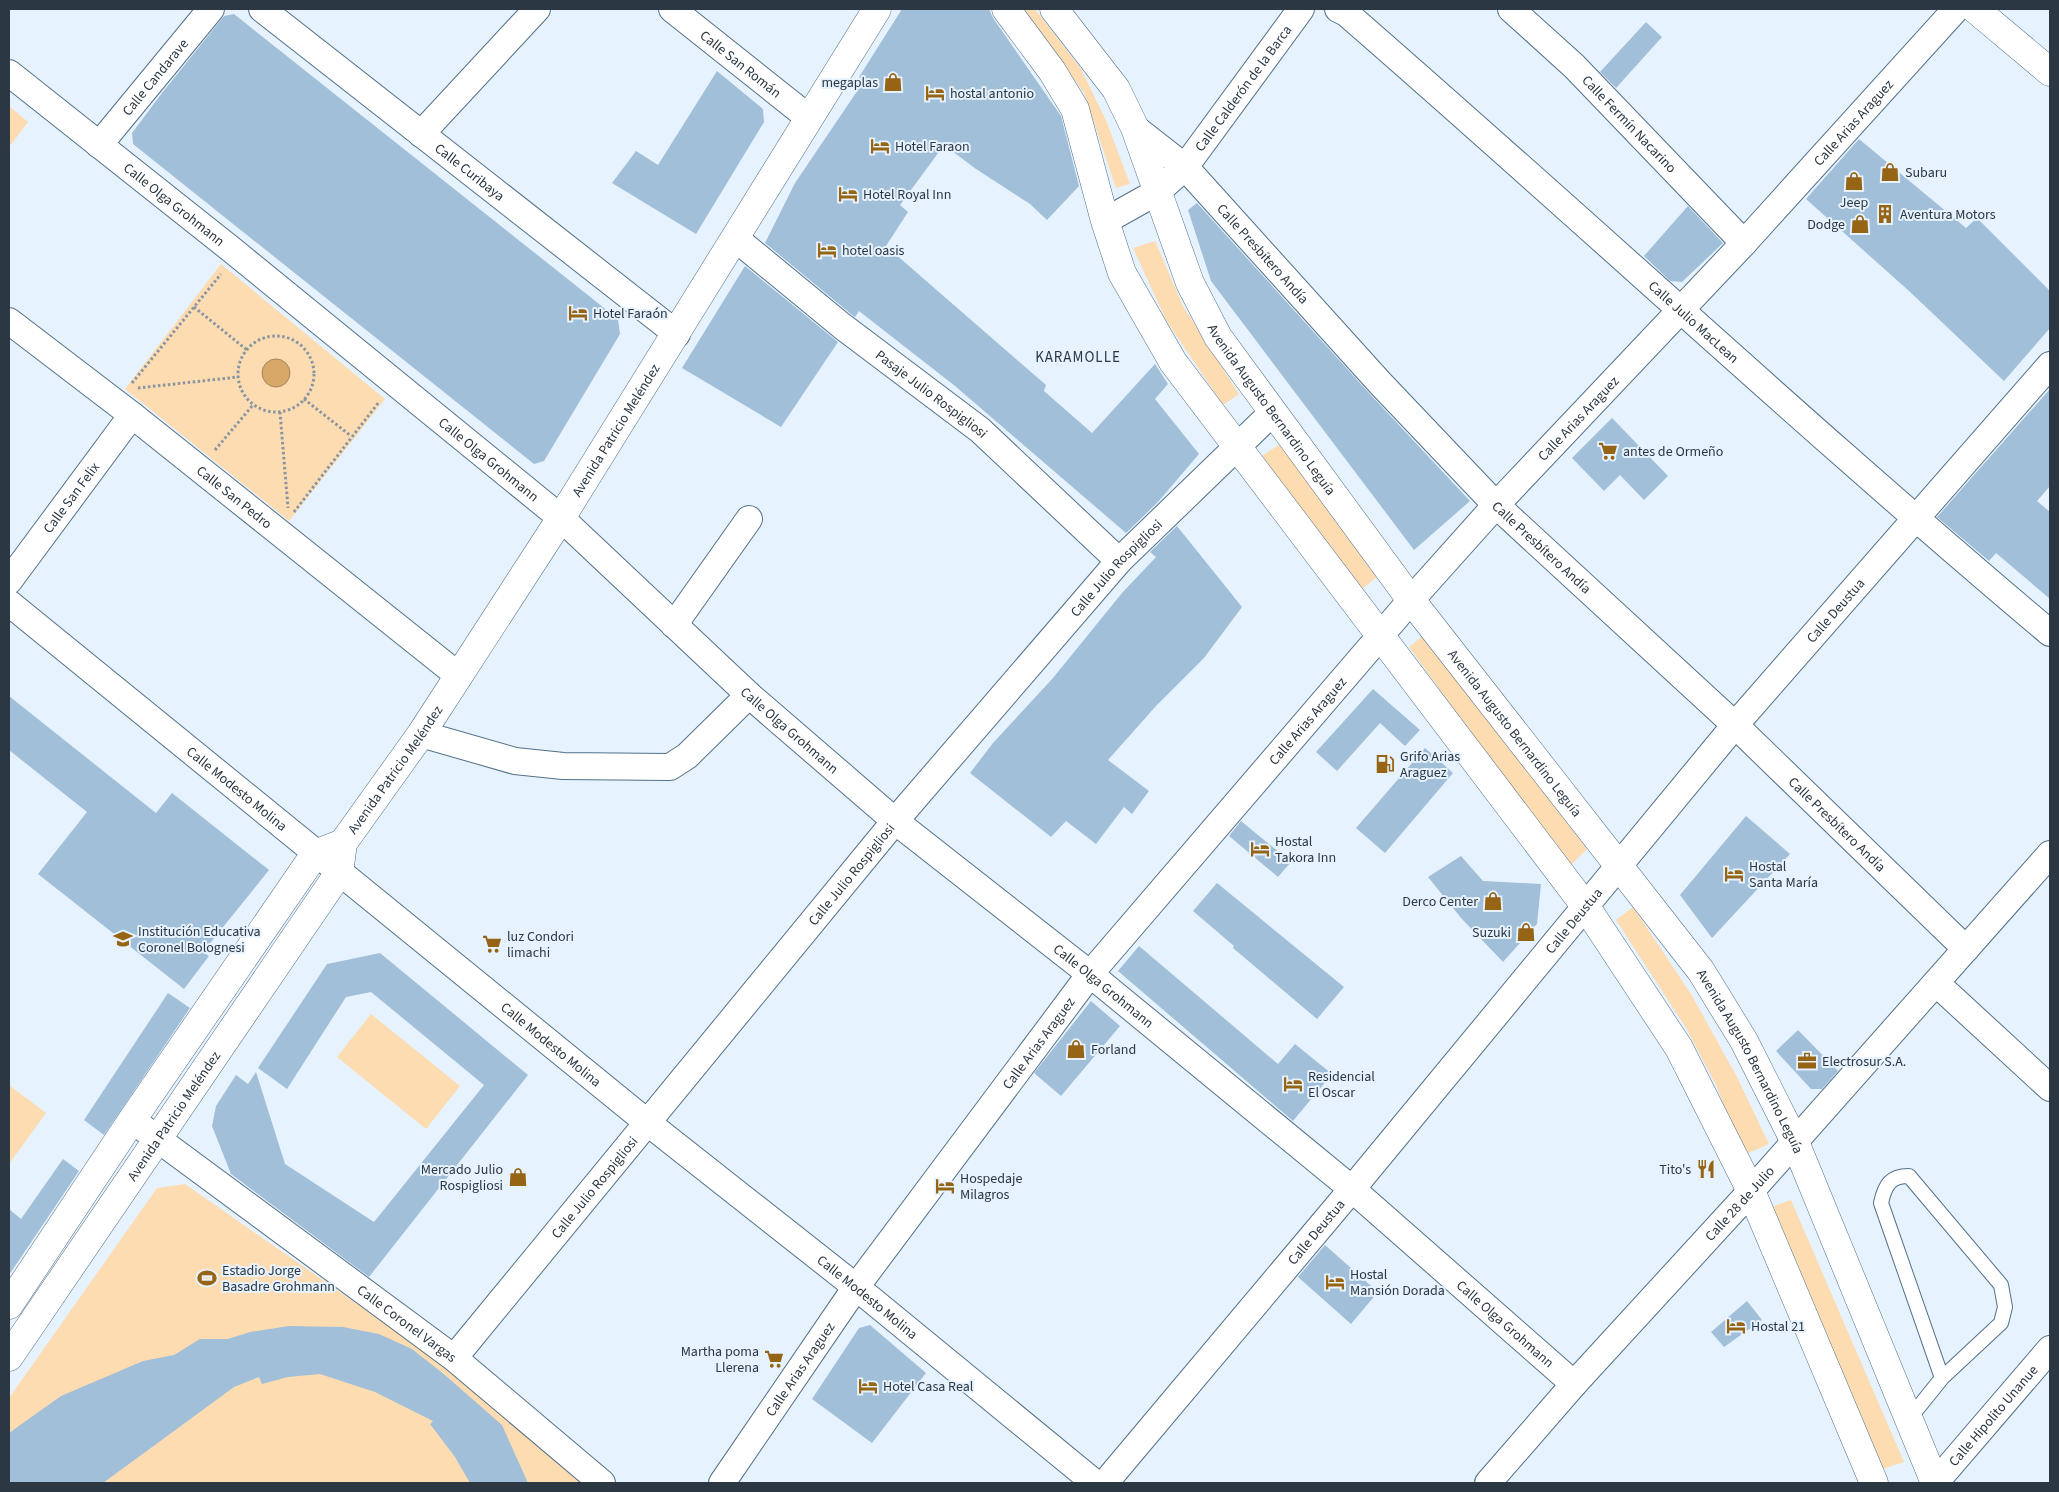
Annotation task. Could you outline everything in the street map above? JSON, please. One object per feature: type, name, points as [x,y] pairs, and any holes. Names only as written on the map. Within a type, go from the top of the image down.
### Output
[{"type":"main road","name":"Avenida Patricio Meléndez","points":[[9,1357],[159,1140],[339,873],[343,843],[460,676],[677,334],[734,238],[877,9]]},
{"type":"main road","points":[[1006,9],[1052,71],[1075,109],[1104,220],[1122,273],[1173,362],[1586,907],[1679,1048],[1751,1191],[1874,1483]]},
{"type":"main road","name":"Avenida Augusto Bernardino Leguía","points":[[1054,9],[1116,89],[1135,128],[1190,283],[1214,329],[1411,600],[1701,971],[1744,1041],[1794,1142],[1935,1483]]},
{"type":"main road","points":[[1975,9],[2050,72]]},
{"type":"main road","name":"Avenida Patricio Meléndez","points":[[315,854],[343,843]]},
{"type":"main road","points":[[9,1306],[132,1120],[315,854]]},
{"type":"main road","points":[[87,1188],[112,1208]]},
{"type":"street","name":"Calle Candarave","points":[[99,145],[210,9]]},
{"type":"street","name":"Calle Curibaya","points":[[262,9],[677,334]]},
{"type":"street","points":[[421,134],[538,9]]},
{"type":"street","name":"Calle San Román","points":[[672,9],[808,118]]},
{"type":"street","name":"Calle Calderón de la Barca","points":[[1104,220],[1157,192],[1185,167],[1301,9]]},
{"type":"street","name":"Calle Julio MacLean","points":[[1338,9],[1346,13],[1523,167],[1680,310],[1914,518],[2050,633]]},
{"type":"street","name":"Calle Fermín Nacarino","points":[[1511,9],[1574,66],[1744,243]]},
{"type":"street","name":"Calle Arias Araguez","points":[[722,1483],[856,1287],[1090,974],[1411,600],[1496,505],[1744,243],[1956,9]]},
{"type":"street","name":"Calle Olga Grohmann","points":[[9,73],[232,250],[561,518],[749,695],[895,821],[1090,974],[1352,1189],[1574,1384]]},
{"type":"street","name":"Calle Presbítero Andía","points":[[1135,128],[1185,167],[1380,383],[1496,505],[1735,725],[1966,949]]},
{"type":"street","name":"Pasaje Julio Rospigliosi","points":[[734,238],[842,326],[980,430],[1119,561]]},
{"type":"street","name":"Calle San Pedro","points":[[9,321],[132,415],[460,676]]},
{"type":"street","name":"Calle Deustua","points":[[1105,1483],[1352,1189],[1735,725],[1914,518],[2050,365]]},
{"type":"street","name":"Calle Julio Rospigliosi","points":[[454,1358],[895,821],[1119,561],[1273,412]]},
{"type":"street","name":"Calle San Felix","points":[[9,581],[132,415]]},
{"type":"street","points":[[674,625],[749,519]]},
{"type":"street","name":"Calle Modesto Molina","points":[[9,603],[315,854],[648,1123],[856,1287],[1096,1483]]},
{"type":"street","points":[[421,734],[515,761],[563,766],[670,767],[687,756],[749,695]]},
{"type":"street","name":"Calle 28 de Julio","points":[[1488,1483],[1574,1384],[1751,1191],[2050,854]]},
{"type":"street","points":[[1936,983],[2050,1088]]},
{"type":"street","name":"Calle Coronel Vargas","points":[[132,1120],[454,1358],[602,1483]]},
{"type":"street","name":"Calle Hipolito Unanue","points":[[1935,1483],[2050,1349]]},
{"type":"lane","points":[[1909,1419],[1942,1378],[2001,1323],[2004,1307],[2000,1284],[1909,1176],[1898,1176],[1884,1187],[1881,1203],[1942,1378]]},
{"type":"path","points":[[127,389],[224,270]]},
{"type":"path","points":[[194,307],[247,350]]},
{"type":"path","points":[[277,336],[290,339],[301,346],[309,356],[313,368],[313,381],[304,399],[290,410],[280,412],[264,411],[253,404],[243,392],[238,377],[239,365],[247,350],[264,338],[277,336]]},
{"type":"path","points":[[136,388],[238,377]]},
{"type":"path","points":[[304,399],[352,436]]},
{"type":"path","points":[[289,518],[381,399]]},
{"type":"path","points":[[210,456],[253,404]]},
{"type":"path","points":[[280,412],[288,509]]},
{"type":"shaded area","points":[[1024,9],[1035,9],[1081,69],[1106,120],[1130,184],[1116,188],[1084,93]]},
{"type":"shaded area","points":[[9,106],[28,122],[9,147]]},
{"type":"shaded area","points":[[1155,241],[1183,306],[1239,394],[1223,405],[1166,320],[1133,248]]},
{"type":"shaded area","points":[[221,264],[385,399],[289,521],[125,389]]},
{"type":"shaded area","points":[[276,359],[286,363],[290,373],[286,383],[276,387],[266,383],[262,373],[266,363]]},
{"type":"shaded area","points":[[1280,444],[1378,576],[1361,590],[1262,456]]},
{"type":"shaded area","points":[[1424,635],[1587,849],[1568,868],[1409,647]]},
{"type":"shaded area","points":[[1633,907],[1691,994],[1737,1077],[1769,1144],[1744,1155],[1716,1085],[1686,1028],[1616,920]]},
{"type":"shaded area","points":[[371,1014],[460,1086],[426,1129],[337,1057]]},
{"type":"shaded area","points":[[9,1085],[46,1113],[9,1164]]},
{"type":"shaded area","name":"Estadio Jorge Basadre Grohmann","points":[[185,1184],[449,1368],[540,1448],[584,1483],[9,1483],[9,1398],[157,1188]]},
{"type":"shaded area","points":[[1791,1200],[1904,1462],[1876,1471],[1771,1207]]},
{"type":"building","points":[[902,9],[989,9],[993,18],[1061,116],[1079,186],[1047,220],[1030,204],[976,169],[944,145],[900,205],[908,212],[886,246],[1046,385],[1044,391],[1092,433],[1155,364],[1168,384],[1155,399],[1199,454],[1158,502],[1126,533],[955,386],[859,311],[855,317],[851,314],[765,243],[795,183],[864,81],[859,77]]},
{"type":"building","points":[[234,14],[618,319],[620,334],[544,461],[534,464],[133,144],[132,133],[162,93],[224,16]]},
{"type":"building","points":[[1646,22],[1662,37],[1616,88],[1600,72]]},
{"type":"building","points":[[717,71],[763,109],[764,122],[696,234],[612,183],[636,151],[658,165]]},
{"type":"building","points":[[1859,139],[1966,228],[1977,218],[2050,291],[2050,328],[2004,381],[1909,291],[1806,199]]},
{"type":"building","points":[[1197,203],[1369,393],[1470,501],[1414,550],[1211,281],[1188,210]]},
{"type":"building","points":[[1688,206],[1723,243],[1682,282],[1670,281],[1644,256]]},
{"type":"building","points":[[745,266],[838,342],[781,427],[682,368]]},
{"type":"building","points":[[2050,389],[2050,486],[2037,501],[2050,512],[2050,599],[1996,553],[1989,561],[1937,517]]},
{"type":"building","points":[[1612,418],[1668,476],[1644,500],[1620,475],[1604,491],[1572,458]]},
{"type":"building","points":[[1177,526],[1242,607],[1204,658],[1156,706],[1108,760],[1149,791],[1132,814],[1124,807],[1096,844],[1066,821],[1051,837],[970,773],[993,743],[1053,678],[1122,593],[1156,557],[1150,552]]},
{"type":"building","points":[[1373,689],[1420,730],[1405,746],[1380,723],[1337,771],[1316,752]]},
{"type":"building","points":[[9,696],[156,813],[172,793],[269,870],[203,952],[209,956],[184,989],[38,874],[87,812],[9,750]]},
{"type":"building","points":[[1425,748],[1453,773],[1385,853],[1356,828]]},
{"type":"building","name":"Hostal Santa María","points":[[1746,816],[1790,854],[1712,938],[1680,895]]},
{"type":"building","name":"Hostal Takora Inn","points":[[1241,821],[1291,862],[1278,877],[1229,836]]},
{"type":"building","name":"Derco Center","points":[[1461,856],[1483,881],[1541,884],[1537,924],[1503,962],[1461,918],[1428,877]]},
{"type":"building","points":[[1217,883],[1344,987],[1317,1019],[1233,948],[1234,946],[1193,911]]},
{"type":"building","points":[[1139,946],[1278,1064],[1295,1044],[1332,1074],[1293,1121],[1118,971]]},
{"type":"building","points":[[380,953],[528,1075],[369,1277],[231,1174],[212,1126],[216,1106],[236,1075],[248,1084],[256,1072],[285,1164],[374,1222],[484,1085],[371,992],[346,997],[287,1089],[258,1068],[327,964]]},
{"type":"building","points":[[168,993],[190,1008],[104,1135],[84,1120]]},
{"type":"building","name":"Forland","points":[[1091,1001],[1120,1026],[1061,1096],[1034,1073]]},
{"type":"building","name":"Electrosur S.A.","points":[[1798,1030],[1838,1071],[1822,1089],[1811,1089],[1776,1051]]},
{"type":"building","points":[[63,1159],[79,1171],[9,1275],[9,1209],[21,1219]]},
{"type":"building","name":"Hostal Mansión Dorada","points":[[1325,1245],[1378,1292],[1351,1324],[1298,1277]]},
{"type":"building","name":"Hostal 21","points":[[1747,1301],[1762,1320],[1724,1347],[1711,1332]]},
{"type":"building","name":"Hotel Casa Real","points":[[870,1325],[926,1373],[872,1443],[812,1399],[859,1328]]},
{"type":"building","points":[[289,1326],[343,1327],[379,1334],[412,1349],[502,1425],[528,1483],[470,1483],[455,1457],[430,1424],[433,1421],[375,1392],[320,1374],[288,1377],[262,1384],[259,1377],[234,1387],[103,1483],[9,1483],[9,1433],[61,1396],[143,1361],[174,1355],[200,1339],[228,1339],[250,1332]]},
{"type":"place","name":"megaplas","points":[[893,82]]},
{"type":"place","name":"hostal antonio","points":[[935,93]]},
{"type":"place","name":"Hotel Faraon","points":[[880,146]]},
{"type":"place","name":"Subaru","points":[[1890,172]]},
{"type":"place","name":"Jeep","points":[[1854,181]]},
{"type":"place","name":"Hotel Royal Inn","points":[[848,194]]},
{"type":"place","name":"Aventura Motors","points":[[1885,214]]},
{"type":"place","name":"Dodge","points":[[1860,224]]},
{"type":"place","name":"hotel oasis","points":[[827,250]]},
{"type":"place","name":"Hotel Faraón","points":[[578,313]]},
{"type":"place","name":"antes de Ormeño","points":[[1608,451]]},
{"type":"place","name":"Grifo Arias Araguez","points":[[1385,764]]},
{"type":"place","name":"Hostal Takora Inn","points":[[1260,849]]},
{"type":"place","name":"Hostal Santa María","points":[[1734,874]]},
{"type":"place","name":"Derco Center","points":[[1493,901]]},
{"type":"place","name":"Suzuki","points":[[1526,932]]},
{"type":"place","name":"Institución Educativa Coronel Bolognesi","points":[[123,939]]},
{"type":"place","name":"luz Condori limachi","points":[[492,944]]},
{"type":"place","name":"Forland","points":[[1076,1049]]},
{"type":"place","name":"Electrosur S.A.","points":[[1807,1061]]},
{"type":"place","name":"Residencial El Oscar","points":[[1293,1084]]},
{"type":"place","name":"Tito's","points":[[1706,1169]]},
{"type":"place","name":"Mercado Julio Rospigliosi","points":[[518,1177]]},
{"type":"place","name":"Hospedaje Milagros","points":[[945,1186]]},
{"type":"place","name":"Estadio Jorge Basadre Grohmann","points":[[207,1278]]},
{"type":"place","name":"Hostal Mansión Dorada","points":[[1335,1282]]},
{"type":"place","name":"Hostal 21","points":[[1736,1326]]},
{"type":"place","name":"Martha poma Llerena","points":[[774,1359]]},
{"type":"place","name":"Hotel Casa Real","points":[[868,1386]]},
{"type":"district","name":"KARAMOLLE","points":[[1078,357]]}]
